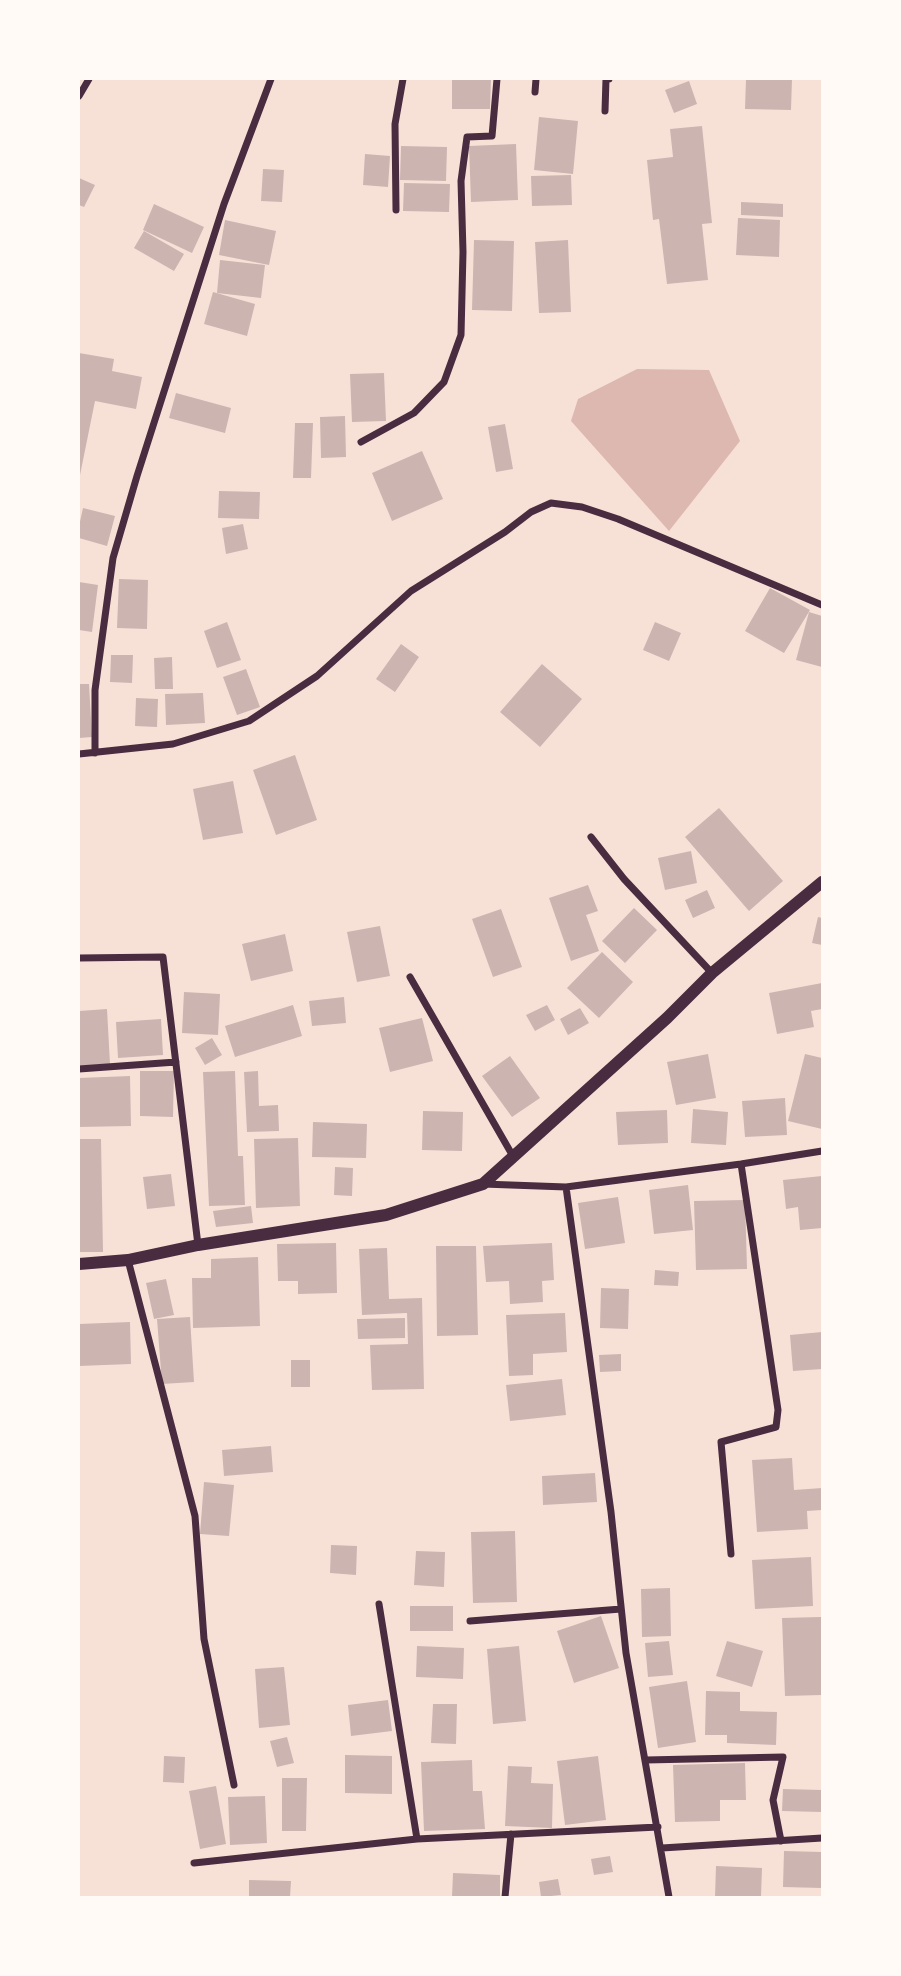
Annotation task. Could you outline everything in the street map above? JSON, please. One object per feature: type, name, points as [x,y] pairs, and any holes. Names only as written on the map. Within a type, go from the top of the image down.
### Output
[{"type":"street","points":[[79,96],[89,79]]},
{"type":"street","points":[[95,752],[95,690],[113,558],[224,204],[271,79]]},
{"type":"street","points":[[396,210],[395,124],[403,79]]},
{"type":"street","points":[[360,442],[414,413],[444,382],[461,335],[461,181],[467,137],[492,136],[497,79]]},
{"type":"street","points":[[536,79],[536,92]]},
{"type":"street","points":[[605,111],[606,79],[609,79]]},
{"type":"street","points":[[79,754],[173,744],[250,721],[317,676],[411,591],[505,532],[531,512],[551,503],[582,507],[618,519],[822,605]]},
{"type":"street","points":[[591,837],[624,878],[712,973]]},
{"type":"street","points":[[483,1184],[712,973],[822,882]]},
{"type":"street","points":[[79,958],[163,957],[198,1245]]},
{"type":"street","points":[[410,977],[514,1158]]},
{"type":"street","points":[[79,1069],[176,1062]]},
{"type":"street","points":[[79,1264],[128,1260],[198,1245],[386,1215],[483,1184],[566,1186],[822,1151]]},
{"type":"street","points":[[731,1554],[721,1442],[776,1427],[778,1410],[741,1164]]},
{"type":"street","points":[[566,1186],[611,1512],[626,1653],[669,1897]]},
{"type":"street","points":[[128,1260],[195,1516],[204,1639],[234,1785]]},
{"type":"street","points":[[379,1605],[417,1839]]},
{"type":"street","points":[[470,1621],[621,1609]]},
{"type":"street","points":[[646,1759],[783,1757],[773,1800],[781,1841]]},
{"type":"street","points":[[194,1863],[417,1839],[658,1827]]},
{"type":"street","points":[[505,1897],[511,1834]]},
{"type":"street","points":[[662,1848],[822,1838]]},
{"type":"shaded area","points":[[637,369],[709,370],[740,441],[669,531],[571,421],[578,399]]},
{"type":"building","points":[[452,79],[491,79],[490,109],[452,109]]},
{"type":"building","points":[[746,79],[792,79],[791,110],[745,109]]},
{"type":"building","points":[[689,81],[697,104],[674,113],[665,90]]},
{"type":"building","points":[[539,117],[578,121],[573,174],[534,170]]},
{"type":"building","points":[[702,126],[712,223],[702,224],[708,280],[667,284],[659,219],[653,220],[647,160],[673,157],[670,129]]},
{"type":"building","points":[[516,144],[518,200],[471,202],[469,146]]},
{"type":"building","points":[[401,146],[447,147],[446,181],[400,180]]},
{"type":"building","points":[[365,154],[390,156],[388,187],[363,185]]},
{"type":"building","points":[[263,169],[284,170],[282,202],[261,201]]},
{"type":"building","points":[[571,175],[572,205],[532,206],[531,176]]},
{"type":"building","points":[[79,178],[95,185],[84,207],[79,205]]},
{"type":"building","points":[[404,183],[450,184],[449,212],[403,211]]},
{"type":"building","points":[[741,202],[783,204],[783,217],[741,215]]},
{"type":"building","points":[[154,204],[204,227],[192,253],[143,230]]},
{"type":"building","points":[[738,218],[780,220],[779,257],[736,255]]},
{"type":"building","points":[[225,220],[276,231],[269,265],[219,255]]},
{"type":"building","points":[[144,231],[184,254],[174,271],[134,248]]},
{"type":"building","points":[[474,240],[514,241],[512,311],[472,310]]},
{"type":"building","points":[[568,240],[571,312],[539,313],[535,242]]},
{"type":"building","points":[[220,260],[265,265],[261,298],[217,293]]},
{"type":"building","points":[[213,292],[255,304],[247,336],[204,324]]},
{"type":"building","points":[[79,353],[114,359],[112,371],[142,377],[136,409],[95,401],[80,475]]},
{"type":"building","points":[[384,373],[386,421],[352,422],[350,374]]},
{"type":"building","points":[[176,393],[231,408],[225,433],[169,418]]},
{"type":"building","points":[[345,416],[346,457],[321,458],[320,417]]},
{"type":"building","points":[[295,423],[313,423],[311,478],[293,478]]},
{"type":"building","points":[[505,424],[513,469],[496,472],[488,427]]},
{"type":"building","points":[[422,451],[443,499],[392,521],[372,473]]},
{"type":"building","points":[[219,491],[260,492],[259,519],[218,518]]},
{"type":"building","points":[[83,508],[115,516],[107,546],[79,538]]},
{"type":"building","points":[[243,524],[248,549],[226,554],[222,528]]},
{"type":"building","points":[[119,579],[148,580],[147,629],[117,628]]},
{"type":"building","points":[[79,582],[98,585],[92,632],[79,630]]},
{"type":"building","points":[[770,588],[810,610],[784,653],[745,631]]},
{"type":"building","points":[[809,612],[822,616],[822,667],[796,660]]},
{"type":"building","points":[[227,622],[241,660],[217,668],[204,631]]},
{"type":"building","points":[[655,622],[681,633],[669,661],[643,650]]},
{"type":"building","points":[[401,644],[419,657],[395,692],[376,679]]},
{"type":"building","points":[[111,655],[133,655],[132,683],[110,682]]},
{"type":"building","points":[[172,657],[173,689],[155,689],[154,658]]},
{"type":"building","points":[[542,664],[582,699],[540,747],[500,712]]},
{"type":"building","points":[[246,669],[260,707],[237,715],[223,677]]},
{"type":"building","points":[[79,684],[89,684],[92,737],[79,738]]},
{"type":"building","points":[[203,693],[205,723],[166,725],[165,694]]},
{"type":"building","points":[[136,698],[158,699],[157,727],[135,726]]},
{"type":"building","points":[[295,755],[317,820],[276,835],[253,770]]},
{"type":"building","points":[[233,781],[243,833],[203,840],[193,789]]},
{"type":"building","points":[[719,808],[783,881],[749,911],[685,837]]},
{"type":"building","points":[[691,851],[697,883],[665,890],[658,858]]},
{"type":"building","points":[[588,885],[598,911],[586,915],[599,951],[571,961],[549,898]]},
{"type":"building","points":[[707,890],[715,908],[693,918],[685,900]]},
{"type":"building","points":[[634,908],[657,930],[625,963],[602,941]]},
{"type":"building","points":[[501,909],[522,967],[493,977],[472,919]]},
{"type":"building","points":[[818,917],[822,918],[822,945],[812,943]]},
{"type":"building","points":[[380,926],[390,976],[357,982],[347,932]]},
{"type":"building","points":[[285,934],[293,971],[251,981],[242,944]]},
{"type":"building","points":[[602,952],[633,982],[599,1018],[567,988]]},
{"type":"building","points":[[822,983],[822,1009],[811,1011],[814,1027],[777,1034],[769,993]]},
{"type":"building","points":[[184,992],[220,994],[218,1035],[182,1033]]},
{"type":"building","points":[[344,997],[346,1023],[312,1026],[309,1001]]},
{"type":"building","points":[[293,1005],[302,1036],[235,1057],[225,1026]]},
{"type":"building","points":[[547,1005],[555,1020],[535,1031],[526,1015]]},
{"type":"building","points":[[580,1008],[589,1023],[568,1035],[560,1019]]},
{"type":"building","points":[[107,1009],[110,1064],[79,1066],[79,1011]]},
{"type":"building","points":[[422,1018],[433,1061],[390,1072],[379,1028]]},
{"type":"building","points":[[161,1019],[163,1055],[118,1058],[116,1022]]},
{"type":"building","points":[[212,1038],[222,1055],[205,1065],[195,1048]]},
{"type":"building","points":[[708,1054],[716,1098],[676,1105],[667,1062]]},
{"type":"building","points":[[805,1054],[822,1058],[822,1129],[788,1121]]},
{"type":"building","points":[[510,1056],[540,1098],[512,1117],[482,1076]]},
{"type":"building","points":[[140,1071],[174,1071],[173,1117],[140,1116]]},
{"type":"building","points":[[235,1071],[238,1156],[243,1156],[245,1205],[209,1206],[203,1072]]},
{"type":"building","points":[[258,1071],[259,1106],[278,1105],[279,1131],[247,1132],[244,1072]]},
{"type":"building","points":[[130,1076],[131,1126],[79,1127],[79,1078]]},
{"type":"building","points":[[785,1098],[787,1135],[745,1137],[742,1101]]},
{"type":"building","points":[[693,1109],[728,1112],[726,1145],[691,1143]]},
{"type":"building","points":[[667,1110],[668,1143],[618,1145],[616,1112]]},
{"type":"building","points":[[423,1111],[463,1112],[462,1151],[422,1150]]},
{"type":"building","points":[[313,1122],[367,1124],[366,1158],[312,1157]]},
{"type":"building","points":[[298,1138],[300,1206],[256,1208],[254,1139]]},
{"type":"building","points":[[79,1139],[101,1139],[103,1252],[79,1252]]},
{"type":"building","points":[[335,1167],[353,1168],[352,1196],[334,1195]]},
{"type":"building","points":[[171,1174],[175,1206],[147,1209],[143,1177]]},
{"type":"building","points":[[822,1176],[822,1228],[800,1230],[798,1207],[786,1209],[783,1180]]},
{"type":"building","points":[[688,1185],[693,1230],[654,1234],[649,1190]]},
{"type":"building","points":[[618,1197],[625,1243],[585,1249],[578,1203]]},
{"type":"building","points":[[745,1200],[747,1269],[696,1270],[694,1201]]},
{"type":"building","points":[[251,1206],[253,1223],[216,1227],[213,1211]]},
{"type":"building","points":[[336,1243],[337,1293],[298,1294],[298,1281],[278,1281],[277,1244]]},
{"type":"building","points":[[552,1243],[554,1280],[542,1281],[543,1302],[510,1304],[509,1281],[486,1282],[483,1246]]},
{"type":"building","points":[[436,1246],[476,1246],[478,1335],[437,1336]]},
{"type":"building","points":[[387,1248],[389,1299],[422,1298],[424,1389],[372,1390],[370,1345],[408,1344],[407,1313],[362,1315],[359,1249]]},
{"type":"building","points":[[258,1257],[260,1326],[193,1328],[192,1278],[211,1278],[211,1259]]},
{"type":"building","points":[[655,1270],[679,1272],[678,1286],[654,1285]]},
{"type":"building","points":[[166,1279],[174,1315],[154,1319],[146,1283]]},
{"type":"building","points":[[601,1288],[629,1289],[628,1329],[600,1328]]},
{"type":"building","points":[[565,1313],[567,1352],[533,1354],[533,1375],[509,1376],[506,1315]]},
{"type":"building","points":[[190,1317],[194,1382],[162,1384],[157,1319]]},
{"type":"building","points":[[405,1318],[405,1338],[358,1339],[357,1319]]},
{"type":"building","points":[[130,1322],[131,1364],[79,1366],[79,1324]]},
{"type":"building","points":[[822,1332],[822,1369],[793,1371],[790,1335]]},
{"type":"building","points":[[621,1354],[621,1371],[600,1372],[599,1355]]},
{"type":"building","points":[[291,1360],[310,1360],[310,1387],[291,1387]]},
{"type":"building","points":[[562,1379],[566,1415],[510,1421],[506,1385]]},
{"type":"building","points":[[271,1446],[273,1472],[224,1476],[222,1450]]},
{"type":"building","points":[[792,1458],[794,1490],[822,1488],[822,1510],[807,1511],[808,1529],[757,1532],[752,1460]]},
{"type":"building","points":[[595,1473],[597,1502],[543,1505],[542,1476]]},
{"type":"building","points":[[204,1482],[234,1485],[229,1536],[200,1534]]},
{"type":"building","points":[[515,1531],[517,1602],[473,1603],[471,1532]]},
{"type":"building","points":[[331,1545],[357,1546],[356,1575],[330,1573]]},
{"type":"building","points":[[416,1551],[445,1552],[444,1587],[414,1585]]},
{"type":"building","points":[[811,1557],[813,1606],[755,1609],[752,1560]]},
{"type":"building","points":[[670,1588],[671,1636],[642,1637],[641,1589]]},
{"type":"building","points":[[410,1606],[453,1606],[453,1631],[410,1631]]},
{"type":"building","points":[[601,1616],[619,1668],[574,1683],[557,1631]]},
{"type":"building","points":[[821,1617],[822,1695],[785,1696],[782,1618]]},
{"type":"building","points":[[669,1641],[673,1675],[648,1677],[645,1643]]},
{"type":"building","points":[[727,1641],[763,1651],[752,1687],[716,1676]]},
{"type":"building","points":[[417,1646],[464,1648],[463,1679],[416,1677]]},
{"type":"building","points":[[519,1646],[526,1721],[493,1724],[487,1649]]},
{"type":"building","points":[[284,1667],[290,1725],[259,1728],[255,1669]]},
{"type":"building","points":[[687,1681],[696,1742],[658,1748],[649,1687]]},
{"type":"building","points":[[706,1691],[740,1692],[740,1711],[777,1712],[776,1745],[727,1743],[727,1735],[705,1735]]},
{"type":"building","points":[[388,1700],[392,1731],[351,1736],[348,1705]]},
{"type":"building","points":[[433,1704],[457,1704],[456,1744],[431,1743]]},
{"type":"building","points":[[287,1737],[294,1763],[277,1767],[270,1741]]},
{"type":"building","points":[[345,1755],[392,1756],[392,1794],[345,1793]]},
{"type":"building","points":[[164,1756],[185,1757],[184,1783],[163,1782]]},
{"type":"building","points":[[598,1756],[606,1820],[565,1825],[557,1761]]},
{"type":"building","points":[[472,1760],[473,1791],[482,1791],[485,1829],[424,1831],[421,1762]]},
{"type":"building","points":[[745,1763],[746,1800],[720,1800],[720,1821],[675,1822],[673,1765]]},
{"type":"building","points":[[508,1766],[532,1767],[531,1783],[553,1784],[552,1828],[505,1826]]},
{"type":"building","points":[[282,1778],[307,1778],[306,1831],[282,1831]]},
{"type":"building","points":[[216,1786],[226,1844],[200,1849],[189,1791]]},
{"type":"building","points":[[783,1789],[822,1790],[822,1812],[782,1811]]},
{"type":"building","points":[[265,1796],[267,1843],[230,1845],[228,1797]]},
{"type":"building","points":[[784,1851],[822,1852],[822,1888],[783,1887]]},
{"type":"building","points":[[610,1856],[613,1872],[594,1875],[591,1859]]},
{"type":"building","points":[[716,1866],[762,1868],[761,1897],[715,1897]]},
{"type":"building","points":[[453,1873],[500,1875],[500,1897],[452,1897]]},
{"type":"building","points":[[558,1879],[561,1895],[541,1897],[539,1882]]},
{"type":"building","points":[[249,1880],[291,1881],[290,1897],[249,1897]]}]
